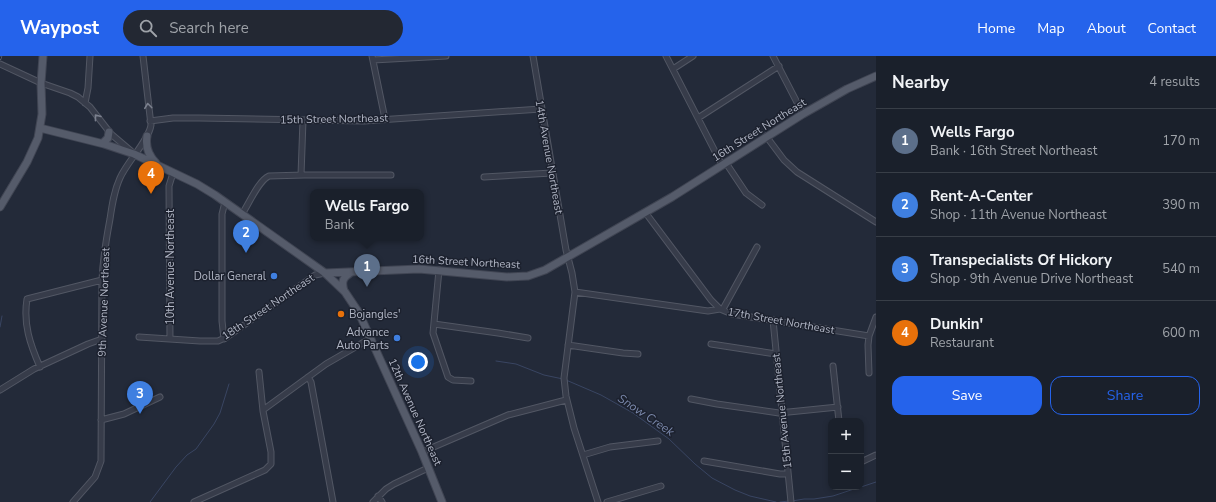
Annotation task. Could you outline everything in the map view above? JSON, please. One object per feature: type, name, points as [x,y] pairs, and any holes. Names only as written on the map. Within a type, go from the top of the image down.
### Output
[{"type":"main road","points":[[0,207],[27,162],[36,143],[40,128],[43,102],[41,82],[43,56]]},
{"type":"main road","name":"16th Street Northeast","points":[[326,273],[405,269],[439,270],[498,277],[519,277],[539,272],[568,257],[683,190],[766,136],[803,114],[846,89],[876,76]]},
{"type":"main road","points":[[40,128],[103,144],[134,154],[204,188],[326,273]]},
{"type":"main road","points":[[103,144],[108,138],[109,132]]},
{"type":"main road","points":[[147,136],[147,149],[159,166]]},
{"type":"main road","points":[[345,292],[342,283],[343,279],[352,272]]},
{"type":"main road","name":"12th Avenue Northeast","points":[[326,273],[345,292],[357,309],[422,452],[442,502]]},
{"type":"street","points":[[85,103],[88,88],[90,56]]},
{"type":"street","name":"9th Avenue Northeast","points":[[73,502],[90,484],[99,468],[102,452],[103,254],[115,190],[124,171],[150,130],[143,56]]},
{"type":"street","points":[[385,120],[373,58],[445,56]]},
{"type":"street","name":"14th Avenue Northeast","points":[[533,56],[552,172],[575,292],[564,378],[566,400],[598,502]]},
{"type":"street","points":[[666,56],[724,164],[746,193],[762,206]]},
{"type":"street","points":[[673,69],[693,56]]},
{"type":"street","points":[[773,56],[803,114]]},
{"type":"street","points":[[0,64],[70,93],[85,103],[109,132],[134,154]]},
{"type":"street","points":[[698,118],[779,66]]},
{"type":"street","name":"15th Street Northeast","points":[[150,121],[173,118],[364,121],[541,109]]},
{"type":"street","points":[[301,175],[303,120]]},
{"type":"street","points":[[766,136],[784,160],[797,172],[876,222]]},
{"type":"street","points":[[484,177],[552,172]]},
{"type":"street","name":"10th Avenue Northeast","points":[[170,339],[169,186],[173,173]]},
{"type":"street","points":[[242,214],[260,185],[266,178],[272,175],[392,175]]},
{"type":"street","points":[[224,339],[222,321],[222,214],[225,202]]},
{"type":"street","points":[[645,212],[720,310],[723,309],[758,247]]},
{"type":"street","points":[[439,270],[433,336],[447,376],[452,380],[471,381]]},
{"type":"street","name":"18th Street Northeast","points":[[139,337],[200,341],[224,339],[316,275],[326,273]]},
{"type":"street","points":[[40,367],[27,333],[27,300],[102,280]]},
{"type":"street","name":"17th Street Northeast","points":[[575,292],[708,311],[720,310],[732,314],[869,336]]},
{"type":"street","points":[[869,373],[869,336],[876,317]]},
{"type":"street","name":"15th Avenue Northeast","points":[[773,320],[791,502]]},
{"type":"street","points":[[434,324],[528,338]]},
{"type":"street","points":[[263,410],[340,355],[371,338]]},
{"type":"street","points":[[0,390],[40,367],[88,344],[102,339]]},
{"type":"street","points":[[711,344],[776,354]]},
{"type":"street","points":[[568,345],[638,354]]},
{"type":"street","points":[[833,366],[839,418]]},
{"type":"street","points":[[194,502],[265,470],[270,465],[271,452],[263,410],[259,372]]},
{"type":"street","points":[[308,377],[311,382],[333,502]]},
{"type":"street","points":[[101,420],[124,414],[160,397]]},
{"type":"street","points":[[691,399],[782,413],[838,407]]},
{"type":"street","points":[[422,452],[508,415],[566,400]]},
{"type":"street","points":[[582,455],[610,447],[658,442]]},
{"type":"street","points":[[864,461],[876,455]]},
{"type":"street","points":[[704,461],[780,474],[788,474]]},
{"type":"street","points":[[372,502],[394,484],[428,468]]},
{"type":"street","points":[[607,502],[661,486]]},
{"type":"street","points":[[378,496],[382,502]]},
{"type":"waterway","points":[[0,327],[2,316]]},
{"type":"waterway","name":"Snow Creek","points":[[496,361],[516,364],[544,375],[563,379]]},
{"type":"waterway","name":"Snow Creek","points":[[566,380],[601,395],[633,413],[669,439],[712,478],[750,496],[776,502]]},
{"type":"waterway","points":[[150,502],[176,467],[187,455],[196,449],[214,424],[220,413],[229,384]]},
{"type":"waterway","name":"Snow Creek","points":[[864,486],[876,482]]},
{"type":"waterway","name":"Snow Creek","points":[[792,501],[833,496],[851,490]]},
{"type":"waterway","name":"Snow Creek","points":[[780,502],[789,501]]},
{"type":"place","name":"Dunkin'","points":[[151,194]]},
{"type":"place","name":"Rent-A-Center","points":[[246,253]]},
{"type":"place","name":"Dollar General","points":[[274,276]]},
{"type":"place","name":"Wells Fargo","points":[[367,287]]},
{"type":"place","name":"Bojangles'","points":[[341,314]]},
{"type":"place","name":"Advance Auto Parts","points":[[397,338]]},
{"type":"place","name":"Transpecialists Of Hickory","points":[[140,414]]}]
